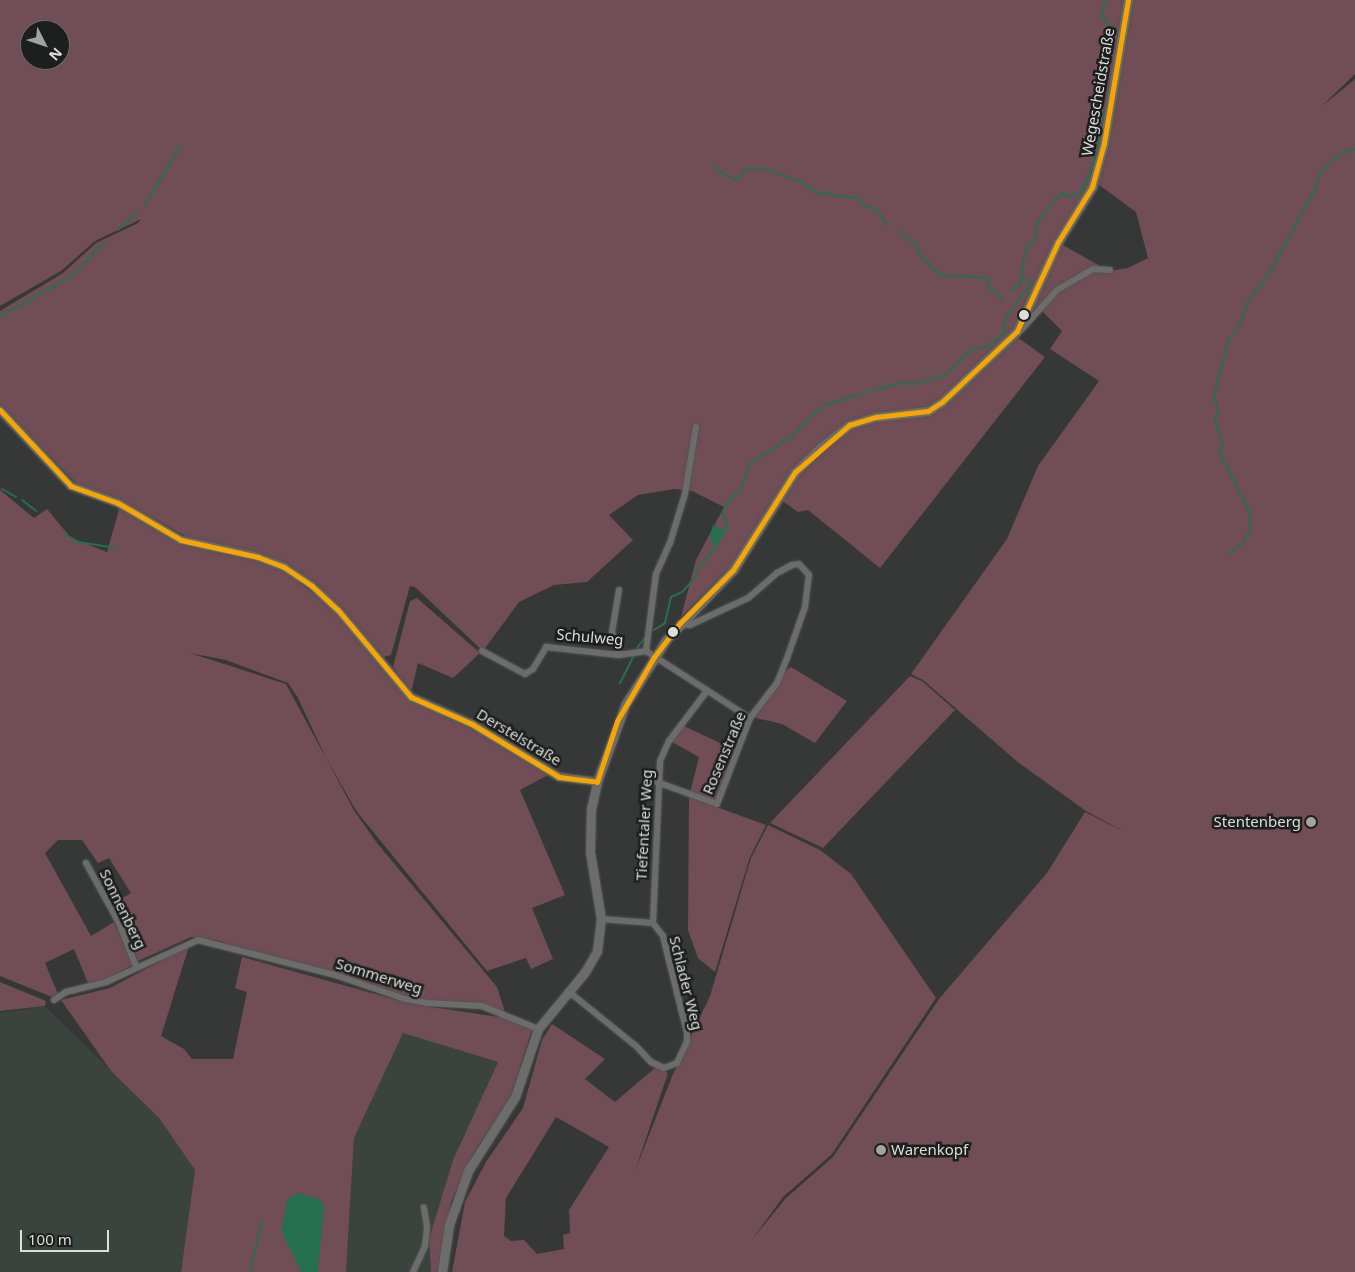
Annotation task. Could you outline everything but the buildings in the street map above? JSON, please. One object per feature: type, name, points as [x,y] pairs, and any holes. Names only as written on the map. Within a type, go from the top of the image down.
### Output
[{"type":"main road","name":"Wegescheidstraße","points":[[1017,331],[1058,242],[1092,187],[1104,143],[1128,0]]},
{"type":"main road","points":[[442,1272],[448,1225],[458,1194],[480,1148],[515,1097],[538,1029],[585,972],[597,951],[601,919],[590,835],[597,782],[617,721],[654,657],[680,623],[733,570],[796,472],[821,447],[849,425],[876,417],[928,411],[942,402],[1017,331]]},
{"type":"street","points":[[1017,331],[1022,330],[1058,290],[1093,269],[1110,270]]},
{"type":"street","name":"Derstelstraße","points":[[0,410],[71,486],[118,503],[181,540],[258,557],[284,568],[327,599],[412,697],[472,724],[559,778],[597,782]]},
{"type":"street","points":[[696,427],[685,494],[656,574],[651,633],[646,651],[750,718]]},
{"type":"street","name":"Rosenstraße","points":[[657,782],[717,804],[750,718],[777,683],[800,626],[809,575],[805,568],[792,564],[735,605],[690,625],[680,623]]},
{"type":"street","points":[[619,590],[612,632],[619,655]]},
{"type":"street","name":"Schulweg","points":[[482,651],[525,674],[533,668],[546,646],[619,655],[646,651]]},
{"type":"street","name":"Tiefentaler Weg","points":[[652,923],[657,782],[660,761],[669,742],[707,691]]},
{"type":"street","name":"Sonnenberg","points":[[86,863],[118,921],[136,966]]},
{"type":"street","points":[[601,919],[652,923]]},
{"type":"street","name":"Schlader Weg","points":[[568,991],[636,1046],[651,1062],[664,1068],[677,1063],[687,1042],[687,1033],[662,936],[652,923]]},
{"type":"street","name":"Sonnenberg","points":[[54,1000],[66,992],[106,982],[189,942],[212,942]]},
{"type":"street","name":"Sommerweg","points":[[212,942],[260,958],[335,975],[405,998],[428,1003],[482,1006],[538,1029]]},
{"type":"street","points":[[413,1272],[424,1246],[427,1227],[424,1207]]},
{"type":"shaded area","points":[[0,0],[1124,0],[1102,144],[1093,181],[1014,331],[946,395],[923,409],[876,415],[818,446],[730,567],[681,617],[696,560],[724,507],[692,491],[674,489],[638,495],[609,515],[633,540],[587,582],[554,585],[519,602],[483,651],[415,587],[410,586],[391,655],[383,657],[317,584],[284,563],[257,554],[200,544],[125,503],[80,487],[0,406],[0,311],[63,273],[96,243],[138,223],[141,219],[95,241],[61,271],[0,306]]},
{"type":"shaded area","points":[[1128,0],[1355,0],[1355,74],[1321,107],[1355,79],[1355,1272],[452,1272],[465,1202],[486,1162],[523,1108],[542,1040],[552,1024],[605,1059],[585,1079],[615,1102],[656,1067],[668,1073],[635,1171],[673,1074],[710,996],[751,858],[768,825],[820,850],[851,874],[936,998],[832,1154],[783,1197],[751,1241],[785,1199],[833,1157],[939,999],[1047,873],[1085,812],[1127,833],[1086,811],[1019,763],[923,680],[911,674],[1007,539],[1038,466],[1099,381],[1050,349],[1062,331],[1042,311],[1038,308],[1030,315],[1061,244],[1109,271],[1128,268],[1148,258],[1136,212],[1095,182]],"holes":[[[556,1117],[609,1147],[569,1210],[570,1233],[563,1235],[564,1249],[537,1254],[524,1240],[511,1241],[504,1236],[506,1198]]]},
{"type":"shaded area","points":[[1017,337],[1045,357],[880,568],[808,510],[798,512],[781,500],[798,476],[822,452],[853,429],[876,422],[930,415]]},
{"type":"shaded area","points":[[0,490],[34,518],[47,509],[71,538],[107,552],[120,506],[180,542],[263,562],[285,571],[336,612],[410,699],[478,731],[548,775],[520,790],[565,895],[532,908],[553,959],[531,969],[526,958],[487,971],[357,812],[326,758],[298,698],[288,683],[226,660],[190,653],[286,684],[355,812],[377,843],[497,987],[505,1012],[417,1000],[261,957],[220,941],[191,937],[138,961],[112,904],[131,893],[109,858],[98,863],[82,840],[58,840],[45,853],[91,936],[114,922],[133,965],[104,980],[88,983],[74,949],[45,963],[58,994],[52,997],[0,976]]},
{"type":"shaded area","points":[[713,525],[726,531],[717,546],[712,544],[710,535]]},
{"type":"shaded area","points":[[417,598],[480,653],[453,678],[418,663],[411,693],[393,667],[410,601]]},
{"type":"shaded area","points":[[791,667],[847,701],[815,743],[782,724],[752,717],[779,684],[786,670]]},
{"type":"shaded area","points":[[910,676],[922,681],[955,710],[823,848],[770,823]]},
{"type":"shaded area","points":[[684,726],[733,749],[716,801],[690,793],[699,757],[672,742]]},
{"type":"shaded area","points":[[689,797],[766,825],[750,857],[715,972],[698,958],[688,930]]},
{"type":"shaded area","points":[[189,946],[161,1036],[184,1049],[192,1059],[233,1059],[247,992],[235,988],[242,957],[411,1004],[506,1018],[532,1030],[510,1098],[476,1149],[451,1202],[439,1272],[431,1272],[429,1239],[453,1160],[498,1062],[403,1033],[354,1138],[346,1272],[181,1272],[195,1170],[159,1118],[111,1071],[61,1000],[110,988]]},
{"type":"shaded area","points":[[0,982],[46,1001],[45,1006],[0,1011]]},
{"type":"shaded area","points":[[45,1006],[159,1118],[195,1170],[181,1272],[0,1272],[0,1013]]},
{"type":"shaded area","points":[[403,1032],[498,1062],[453,1161],[429,1239],[431,1272],[346,1272],[354,1138]]},
{"type":"shaded area","points":[[299,1193],[319,1199],[324,1205],[318,1272],[301,1272],[281,1231],[287,1199]]},
{"type":"waterway","points":[[1106,0],[1101,15],[1111,27],[1112,38]]},
{"type":"waterway","points":[[725,530],[728,523],[723,517],[725,505],[741,489],[750,464],[792,436],[812,415],[826,405],[880,388],[901,383],[915,384],[945,375],[973,348],[987,347],[1004,332],[1006,317],[1031,284],[1021,277],[1028,245],[1035,240],[1037,223],[1056,198],[1063,193],[1069,197],[1080,193],[1092,167],[1104,118],[1100,97],[1110,46]]},
{"type":"waterway","points":[[144,206],[181,145]]},
{"type":"waterway","points":[[1230,553],[1242,544],[1250,530],[1250,513],[1220,453],[1222,441],[1215,421],[1218,410],[1214,395],[1229,339],[1240,325],[1246,305],[1270,272],[1316,187],[1319,174],[1340,154],[1355,149]]},
{"type":"waterway","points":[[713,164],[717,170],[736,180],[747,169],[763,168],[802,182],[815,192],[857,198],[866,207],[877,209],[887,225]]},
{"type":"waterway","points":[[118,230],[137,212]]},
{"type":"waterway","points":[[899,231],[917,245],[919,254],[940,275],[989,278],[989,287],[1003,300]]},
{"type":"waterway","points":[[0,317],[73,275],[105,242]]},
{"type":"waterway","points":[[1010,290],[1020,285],[1021,278]]},
{"type":"waterway","points":[[2,489],[16,497]]},
{"type":"waterway","points":[[22,500],[36,511]]},
{"type":"waterway","points":[[65,534],[78,542],[117,548]]},
{"type":"waterway","points":[[654,630],[665,623],[671,597],[682,592],[695,578],[696,571],[717,546]]},
{"type":"waterway","points":[[637,648],[646,636]]},
{"type":"waterway","points":[[620,683],[634,656]]},
{"type":"waterway","points":[[250,1272],[262,1221]]},
{"type":"transit line","points":[[597,782],[617,721],[654,657],[680,623],[733,570],[795,472],[849,425],[876,417],[928,411],[942,402],[1017,331],[1058,242],[1092,187],[1104,143],[1128,0]]},
{"type":"transit line","points":[[0,410],[71,486],[118,503],[181,540],[258,557],[284,567],[312,586],[338,610],[411,697],[472,724],[559,777],[597,782]]},
{"type":"place","name":"Stentenberg","points":[[1311,822]]},
{"type":"place","name":"Warenkopf","points":[[881,1150]]}]
